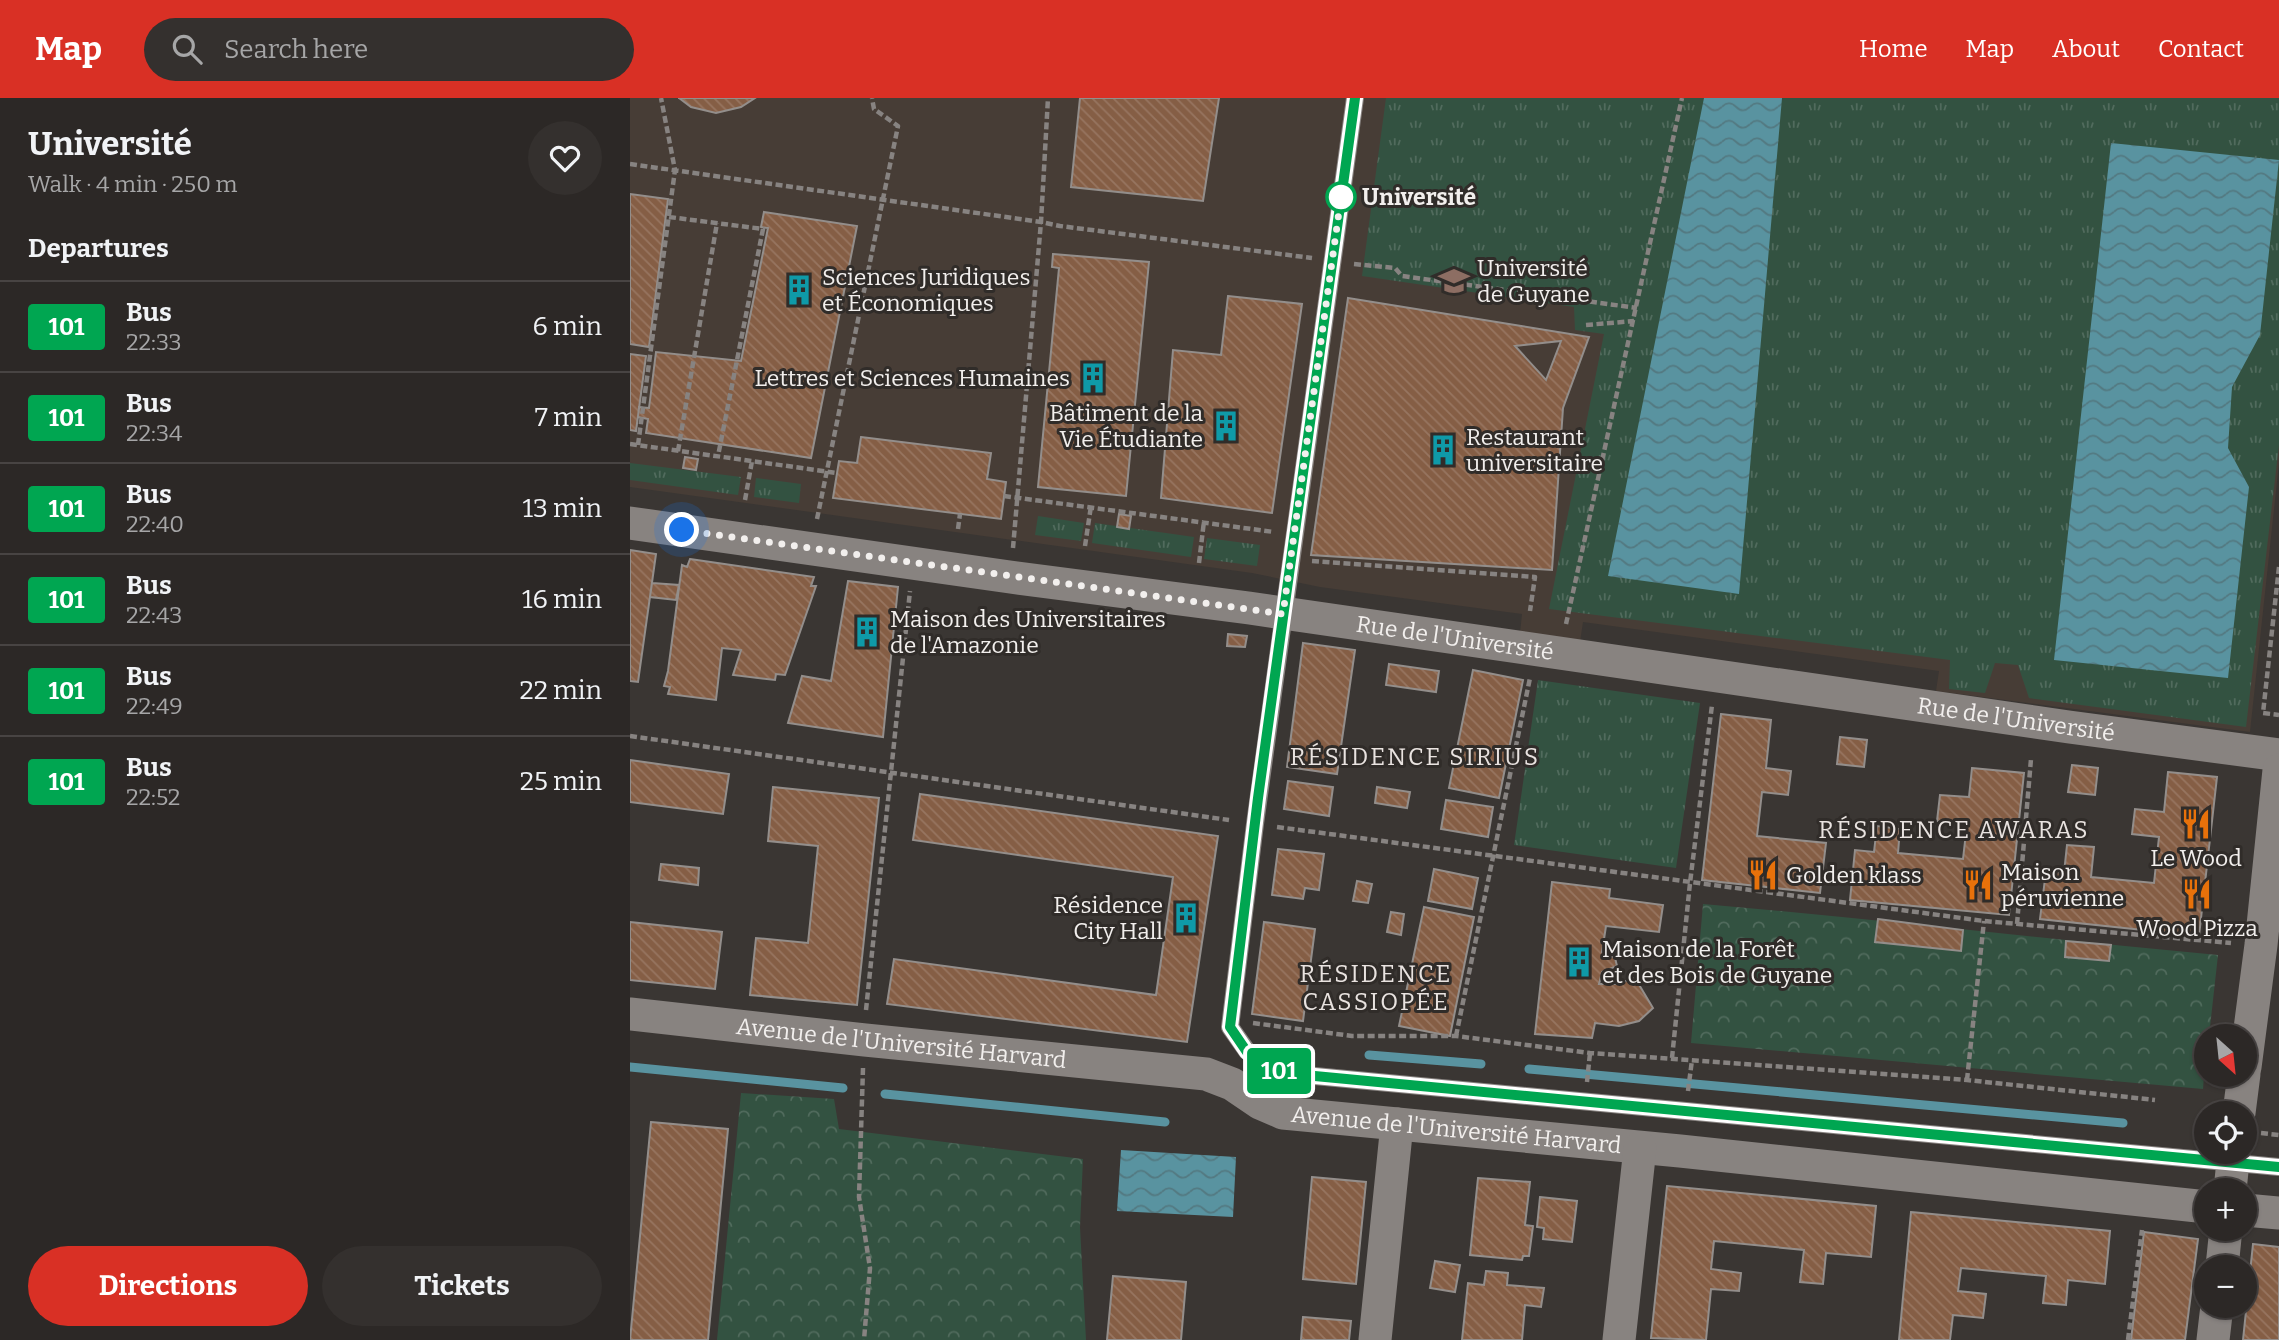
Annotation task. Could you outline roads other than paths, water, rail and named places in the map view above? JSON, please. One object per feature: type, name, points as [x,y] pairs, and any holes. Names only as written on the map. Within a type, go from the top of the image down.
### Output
[{"type":"street","name":"Rue de l'Université","points":[[630,523],[2279,755]]},
{"type":"street","points":[[2251,1024],[2279,770]]},
{"type":"street","name":"Avenue de l'Université Harvard","points":[[630,1014],[864,1054],[1206,1074],[1231,1084],[1260,1103],[1283,1113],[2194,1206]]},
{"type":"street","points":[[1375,1340],[1397,1124]]},
{"type":"street","points":[[1619,1340],[1640,1148]]},
{"type":"street","points":[[2257,1211],[2279,1213]]},
{"type":"street","points":[[2213,1340],[2216,1318]]},
{"type":"lane","points":[[1355,98],[1283,614],[1230,1027],[1247,1052],[1283,1073],[2194,1146]]},
{"type":"lane","points":[[2257,1158],[2279,1167]]},
{"type":"water","points":[[1704,98],[1782,98],[1739,594],[1608,576]]},
{"type":"water","points":[[2111,143],[2279,160],[2260,335],[2232,387],[2228,448],[2249,487],[2228,678],[2054,660]]},
{"type":"water","points":[[1121,1150],[1236,1157],[1233,1217],[1117,1211]]},
{"type":"waterway","points":[[1369,1055],[1481,1064]]},
{"type":"waterway","points":[[630,1067],[843,1088]]},
{"type":"waterway","points":[[1529,1069],[2123,1123]]},
{"type":"waterway","points":[[885,1094],[1165,1122]]},
{"type":"place","name":"Université","points":[[1341,197]]},
{"type":"place","name":"Université de Guyane","points":[[1454,281]]},
{"type":"place","name":"Sciences Juridiques et Économiques","points":[[799,290]]},
{"type":"place","name":"Lettres et Sciences Humaines","points":[[1093,378]]},
{"type":"place","name":"Bâtiment de la Vie Étudiante","points":[[1226,426]]},
{"type":"place","name":"Restaurant universitaire","points":[[1443,450]]},
{"type":"place","name":"Maison des Universitaires de l'Amazonie","points":[[867,632]]},
{"type":"place","name":"Le Wood","points":[[2196,824]]},
{"type":"place","name":"Golden klass","points":[[1763,875]]},
{"type":"place","name":"Maison péruvienne","points":[[1978,885]]},
{"type":"place","name":"Wood Pizza","points":[[2197,894]]},
{"type":"place","name":"Résidence City Hall","points":[[1186,918]]},
{"type":"place","name":"Maison de la Forêt et des Bois de Guyane","points":[[1579,962]]},
{"type":"district","name":"RÉSIDENCE SIRIUS","points":[[1415,757]]},
{"type":"district","name":"RÉSIDENCE AWARAS","points":[[1954,830]]},
{"type":"district","name":"RÉSIDENCE CASSIOPÉE","points":[[1376,988]]}]
